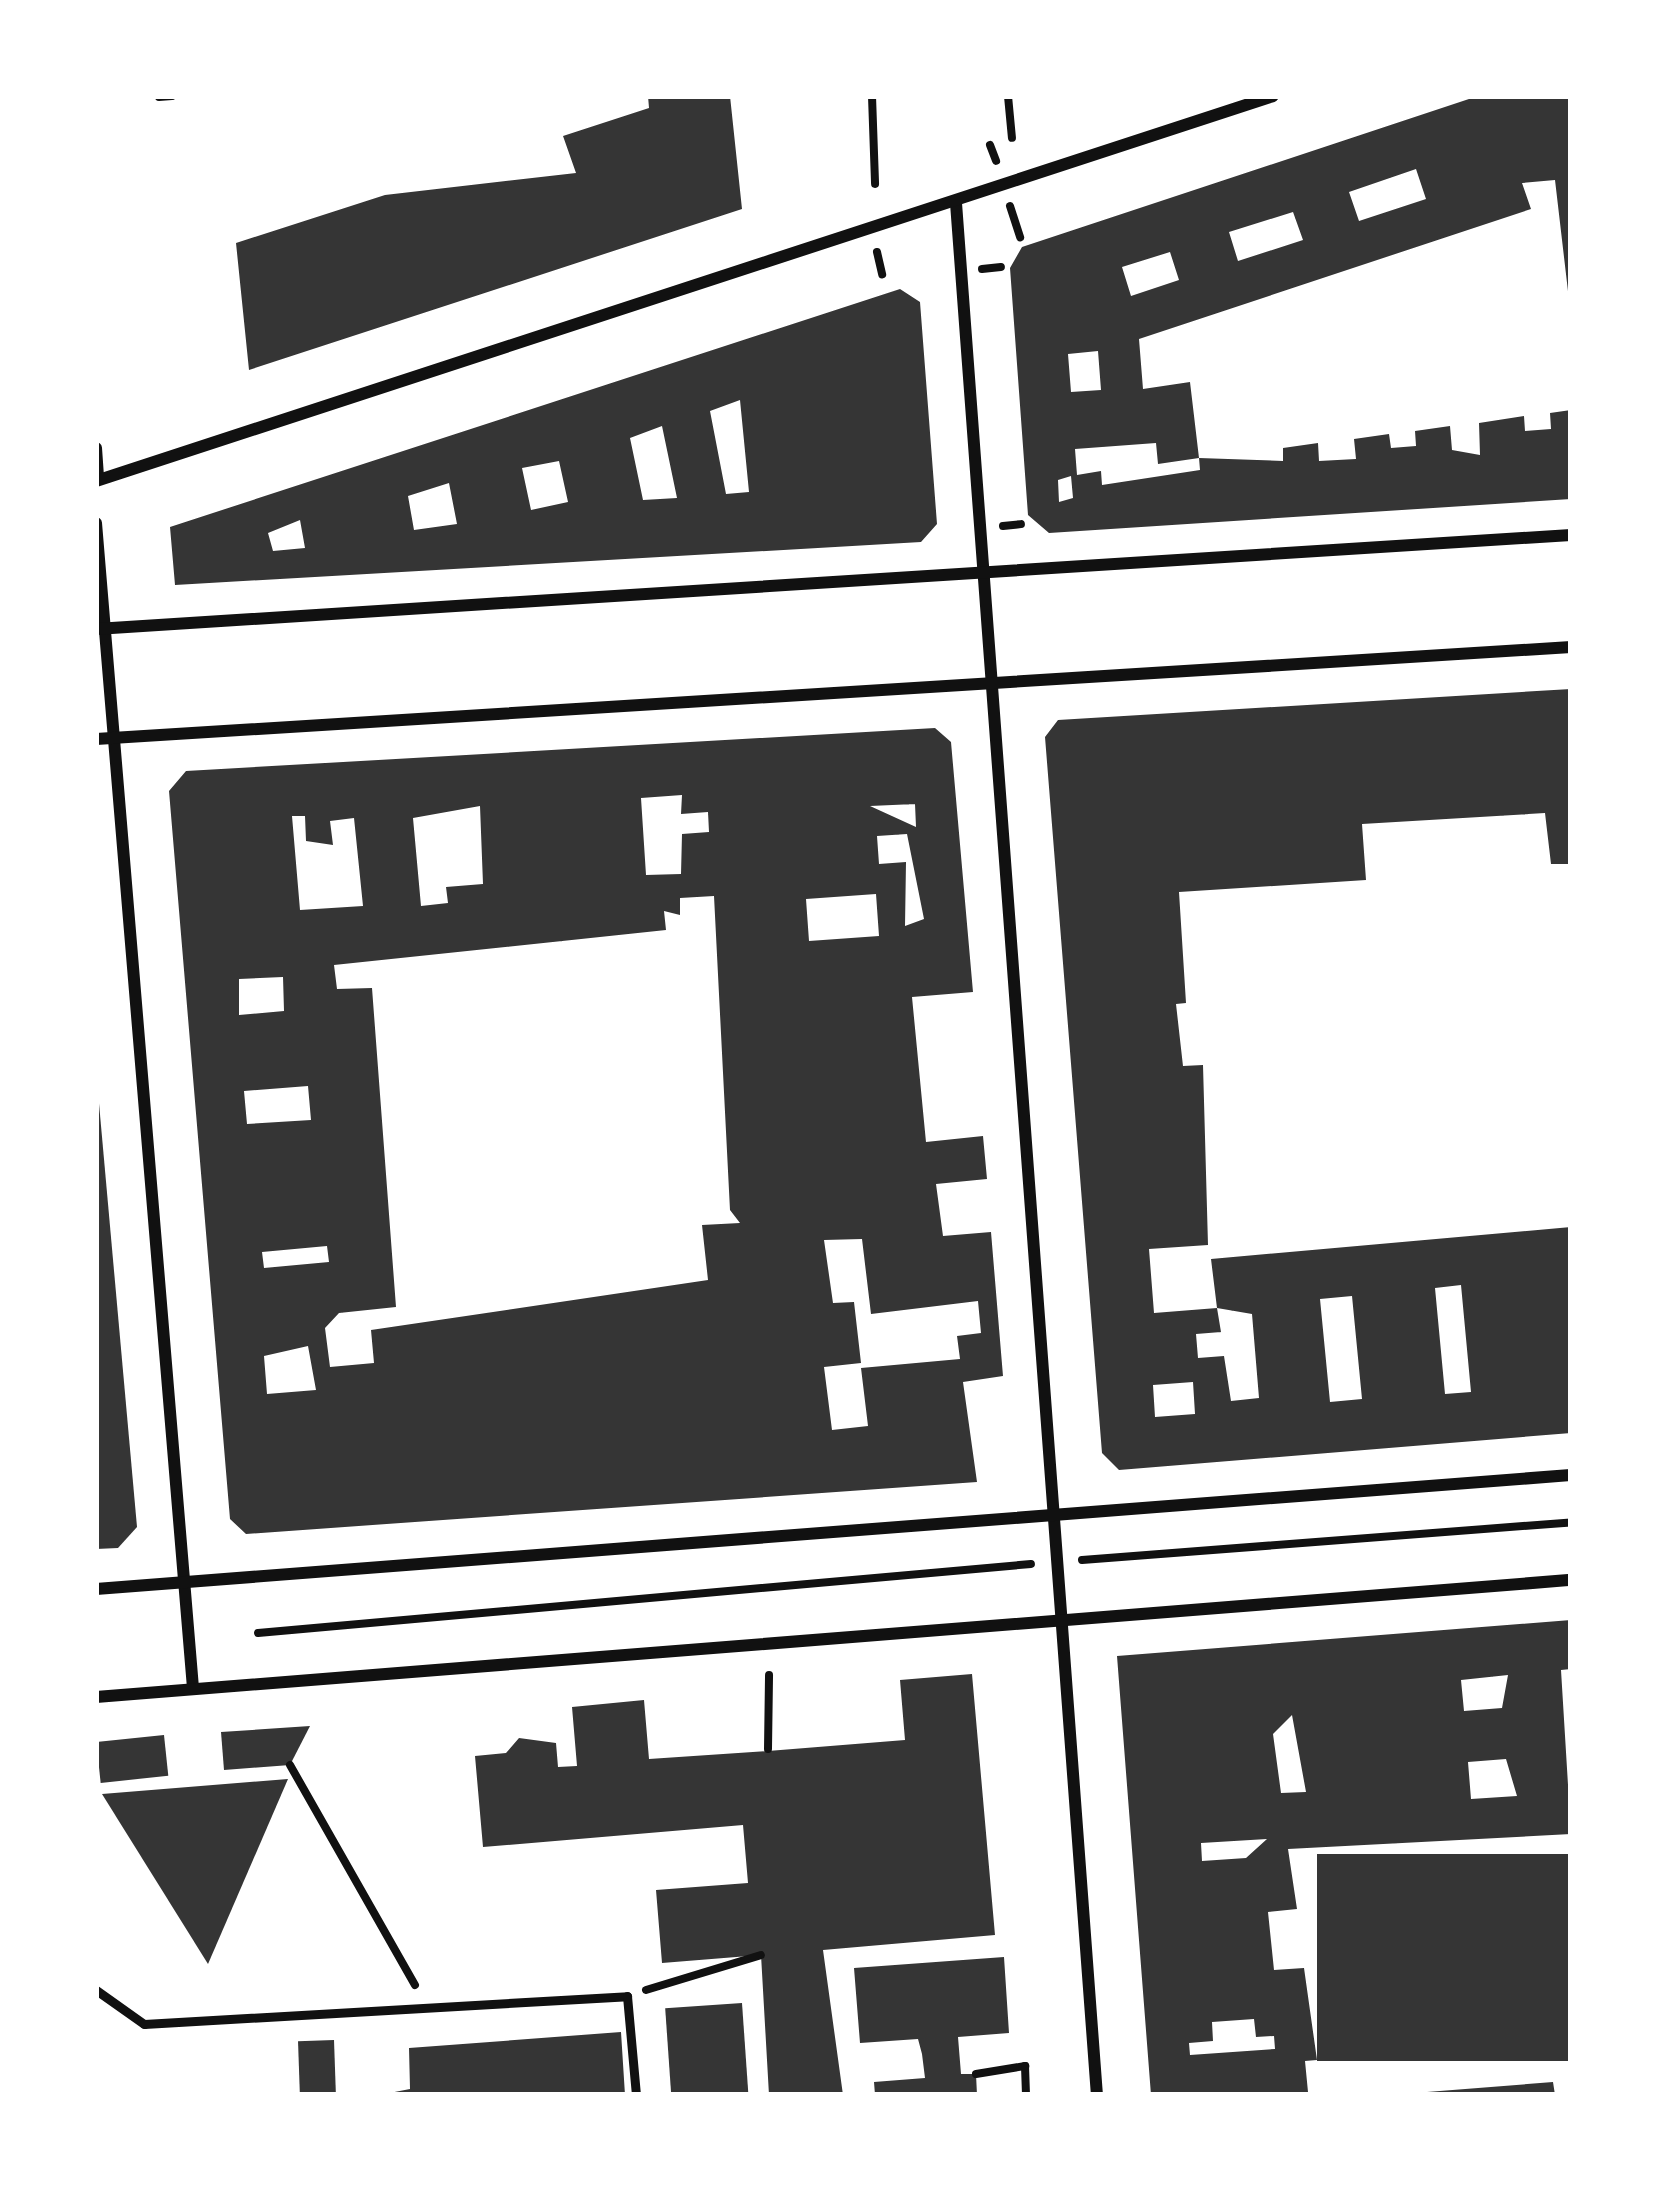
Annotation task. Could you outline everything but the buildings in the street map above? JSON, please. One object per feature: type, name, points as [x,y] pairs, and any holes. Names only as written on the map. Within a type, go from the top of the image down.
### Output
[{"type":"street","points":[[96,448],[97,480],[1274,96]]},
{"type":"street","points":[[956,203],[998,685],[1097,2095]]},
{"type":"street","points":[[96,523],[100,629],[115,738],[193,1688]]},
{"type":"street","points":[[100,629],[1571,535]]},
{"type":"street","points":[[96,739],[1571,647]]},
{"type":"street","points":[[96,1589],[1055,1510],[1571,1474]]},
{"type":"street","points":[[96,1697],[1571,1580]]},
{"type":"lane","points":[[96,1990],[144,2024],[424,2002],[627,1996],[636,2095]]},
{"type":"path","points":[[160,98],[172,96]]},
{"type":"path","points":[[872,96],[875,184]]},
{"type":"path","points":[[1008,96],[1012,138]]},
{"type":"path","points":[[1006,193],[1019,237]]},
{"type":"path","points":[[877,250],[882,274]]},
{"type":"path","points":[[1002,526],[1021,524]]},
{"type":"path","points":[[258,1633],[1571,1522]]},
{"type":"path","points":[[768,1749],[769,1675]]},
{"type":"path","points":[[290,1766],[424,2002]]},
{"type":"path","points":[[627,1996],[761,1955]]},
{"type":"path","points":[[976,2074],[1025,2066],[1026,2095]]}]
